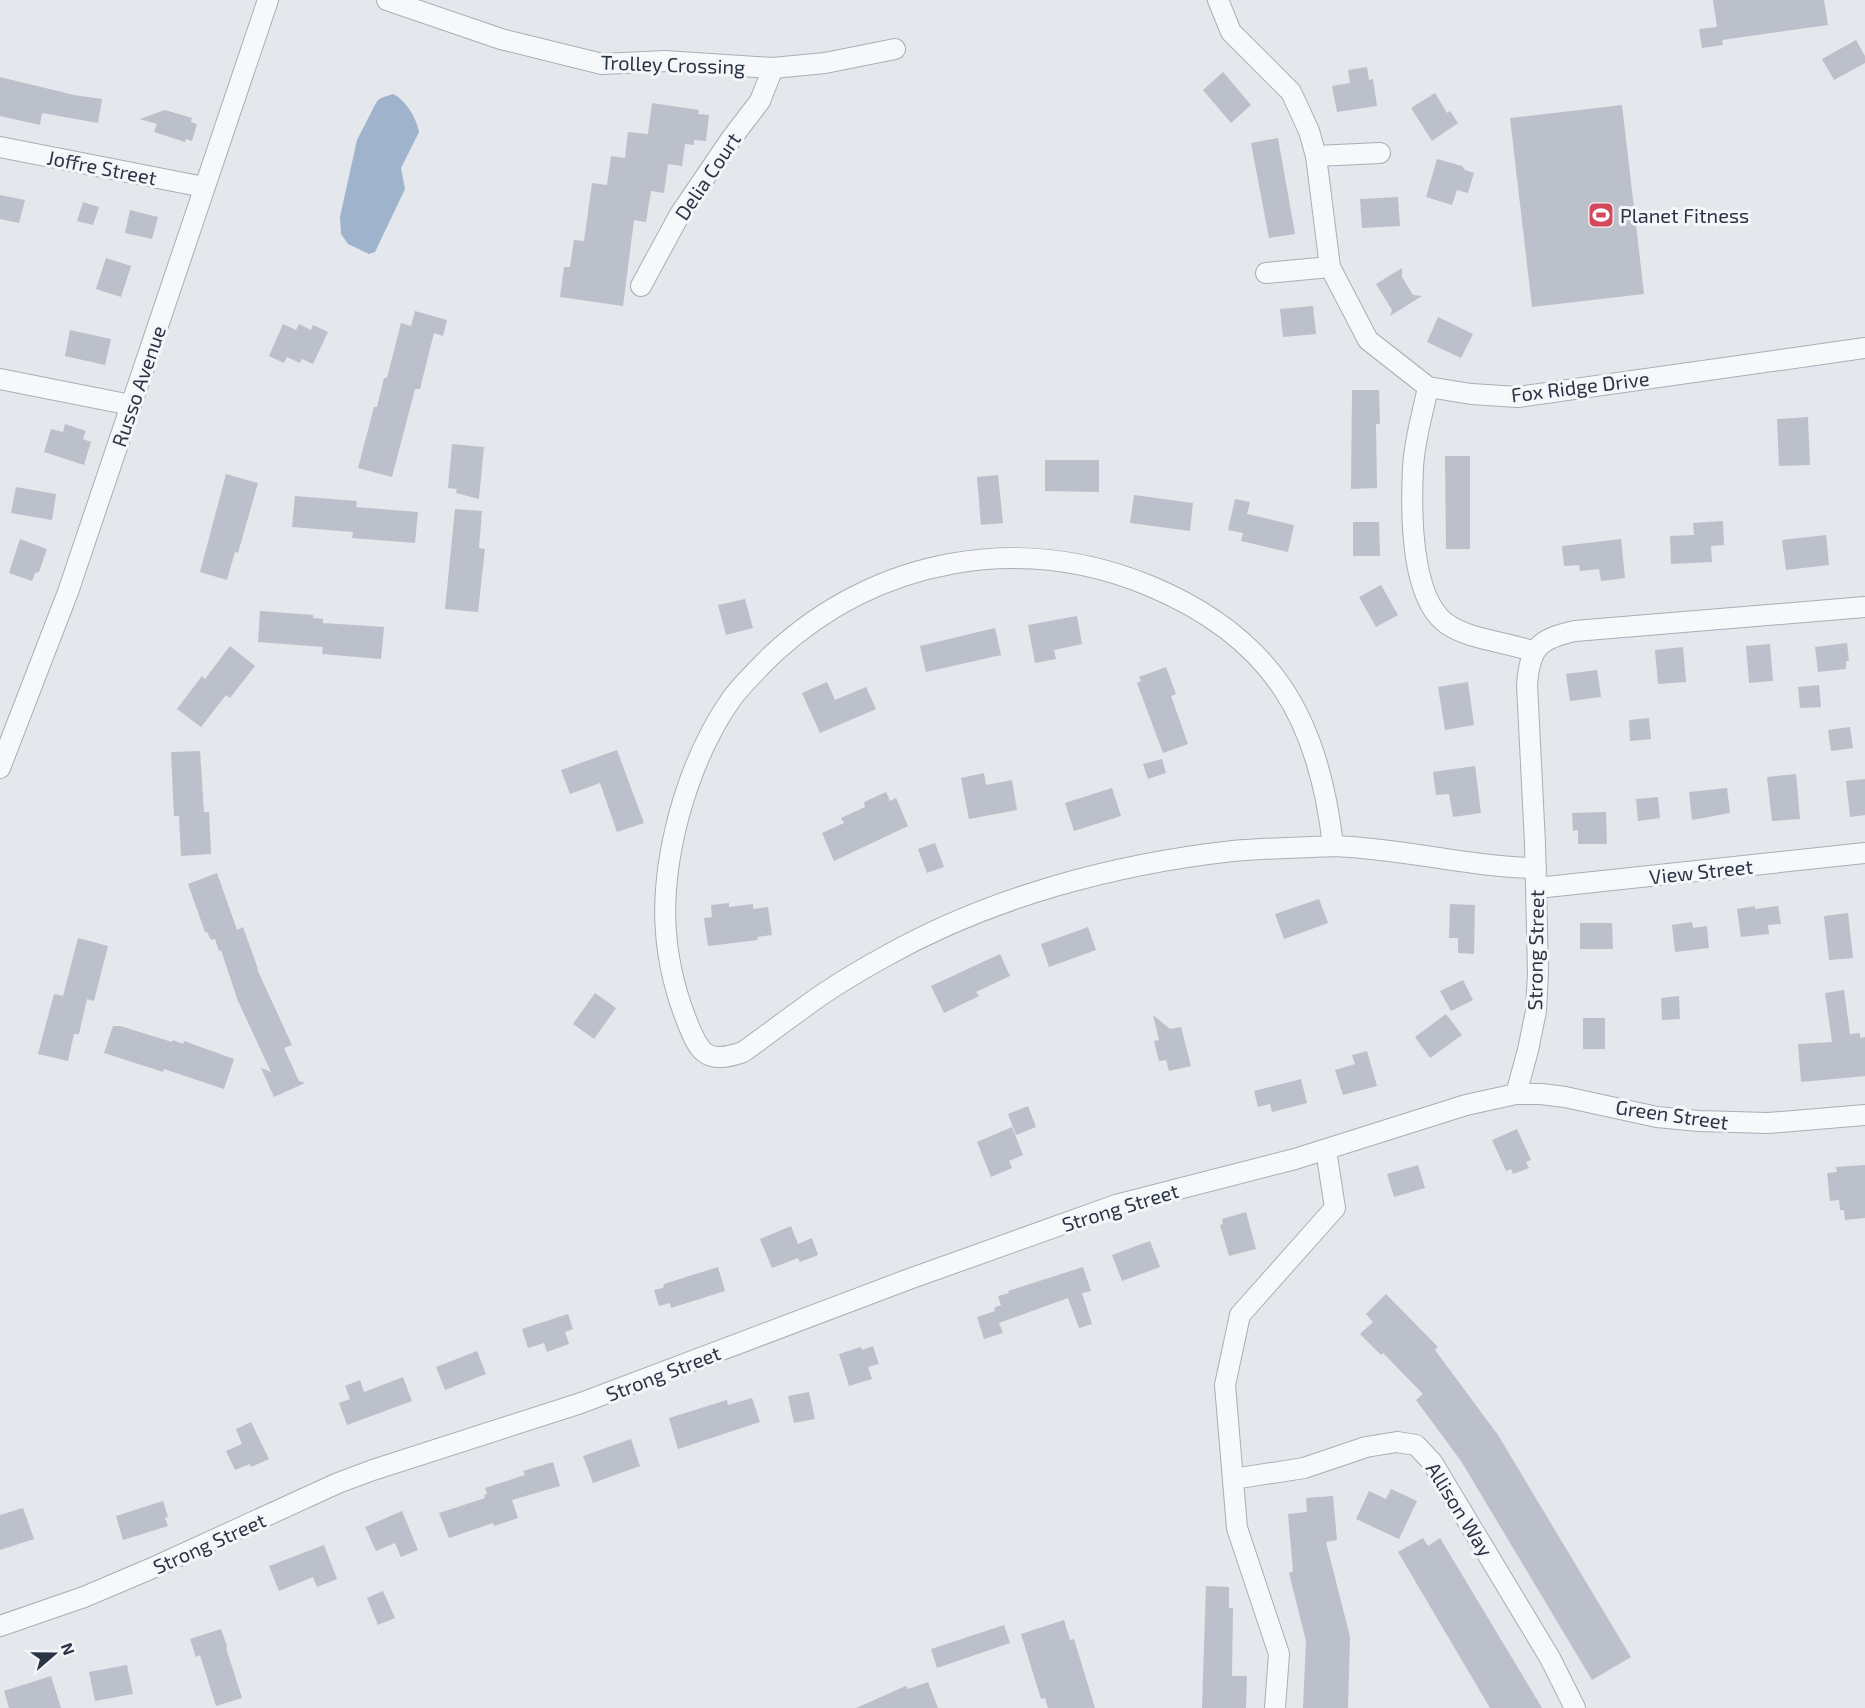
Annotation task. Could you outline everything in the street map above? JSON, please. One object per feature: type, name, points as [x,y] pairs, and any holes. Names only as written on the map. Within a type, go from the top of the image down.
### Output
[{"type":"street","name":"Russo Avenue","points":[[0,768],[68,592],[268,0]]},
{"type":"street","name":"Trolley Crossing","points":[[387,0],[501,39],[602,64],[664,61],[773,68],[825,63],[895,49]]},
{"type":"street","name":"Fox Ridge Drive","points":[[1218,0],[1231,32],[1291,92],[1309,131],[1316,156],[1330,267],[1368,340],[1428,387],[1471,394],[1518,397],[1865,348]]},
{"type":"street","name":"Delia Court","points":[[641,286],[680,214],[760,101],[773,68]]},
{"type":"street","name":"Joffre Street","points":[[0,147],[204,187]]},
{"type":"street","points":[[1316,156],[1380,153]]},
{"type":"street","points":[[1266,273],[1330,267]]},
{"type":"street","points":[[0,379],[131,405]]},
{"type":"street","points":[[1428,387],[1413,466],[1414,538],[1419,574],[1433,610],[1445,622],[1463,633],[1534,652],[1541,643],[1553,636],[1575,631],[1865,607]]},
{"type":"street","name":"View Street","points":[[1333,846],[1321,769],[1291,701],[1272,671],[1244,642],[1220,624],[1166,593],[1131,578],[1092,567],[1021,558],[961,561],[920,570],[881,584],[839,604],[791,638],[732,698],[695,769],[673,837],[666,874],[664,913],[667,949],[675,987],[695,1043],[710,1056],[724,1059],[743,1052],[836,986],[889,954],[939,930],[1053,886],[1158,862],[1233,851],[1333,846],[1359,847],[1488,864],[1536,878],[1865,853]]},
{"type":"street","name":"Strong Street","points":[[0,1626],[40,1613],[128,1578],[338,1483],[581,1404],[912,1278],[1116,1205],[1256,1170],[1466,1106],[1516,1094],[1536,1011],[1538,972],[1527,685],[1529,664],[1534,652]]},
{"type":"street","name":"Green Street","points":[[1516,1094],[1565,1097],[1658,1117],[1699,1122],[1768,1123],[1865,1115]]},
{"type":"street","points":[[1275,1708],[1279,1654],[1237,1528],[1225,1385],[1240,1315],[1335,1208],[1326,1150]]},
{"type":"street","name":"Allison Way","points":[[1233,1479],[1304,1468],[1366,1448],[1397,1442],[1416,1445],[1432,1462],[1550,1658],[1575,1708]]},
{"type":"water","points":[[393,94],[410,110],[419,132],[401,168],[405,189],[375,252],[369,254],[348,244],[341,234],[340,217],[357,140],[377,101]]},
{"type":"building","points":[[1713,0],[1824,0],[1828,25],[1722,40],[1723,45],[1702,48],[1699,29],[1717,27]]},
{"type":"building","points":[[1856,40],[1865,56],[1865,63],[1834,80],[1822,59]]},
{"type":"building","points":[[1367,67],[1369,80],[1373,79],[1377,106],[1337,112],[1332,86],[1350,83],[1348,70]]},
{"type":"building","points":[[1223,72],[1251,105],[1231,123],[1203,90]]},
{"type":"building","points":[[0,77],[74,95],[102,99],[98,123],[42,113],[40,125],[0,116]]},
{"type":"building","points":[[1435,93],[1447,113],[1450,111],[1458,123],[1432,141],[1411,108]]},
{"type":"building","points":[[652,103],[699,110],[698,114],[709,115],[706,141],[694,140],[694,145],[685,144],[682,166],[668,164],[664,193],[651,191],[646,222],[634,220],[623,306],[560,297],[564,267],[570,267],[574,240],[584,241],[592,183],[607,185],[611,156],[625,158],[628,132],[648,134]]},
{"type":"building","points":[[1622,105],[1644,294],[1532,307],[1510,118]]},
{"type":"building","points":[[165,110],[192,118],[191,122],[197,124],[192,141],[186,139],[185,142],[154,132],[157,124],[140,119]]},
{"type":"building","points":[[1278,138],[1295,234],[1269,238],[1251,143]]},
{"type":"building","points":[[1437,159],[1462,166],[1465,170],[1474,173],[1468,193],[1457,190],[1452,205],[1426,197]]},
{"type":"building","points":[[0,195],[25,200],[19,223],[0,219]]},
{"type":"building","points":[[1398,197],[1400,226],[1362,228],[1360,199]]},
{"type":"building","points":[[83,202],[99,207],[93,225],[77,221]]},
{"type":"building","points":[[130,210],[158,217],[152,239],[125,233]]},
{"type":"building","points":[[106,258],[131,266],[121,297],[96,289]]},
{"type":"building","points":[[1402,268],[1402,277],[1413,295],[1422,296],[1390,316],[1392,310],[1376,284]]},
{"type":"building","points":[[1313,306],[1316,334],[1283,337],[1280,309]]},
{"type":"building","points":[[415,311],[447,320],[443,336],[434,333],[420,389],[415,389],[392,477],[358,468],[374,407],[377,407],[384,378],[387,378],[401,323],[411,326]]},
{"type":"building","points":[[1438,317],[1473,334],[1461,358],[1427,342]]},
{"type":"building","points":[[283,324],[296,330],[299,324],[311,330],[313,325],[328,332],[313,364],[302,359],[300,363],[287,357],[284,363],[269,356]]},
{"type":"building","points":[[70,330],[111,339],[105,365],[65,356]]},
{"type":"building","points":[[1352,390],[1379,390],[1380,424],[1376,424],[1377,488],[1351,489]]},
{"type":"building","points":[[1808,417],[1810,465],[1779,466],[1777,419]]},
{"type":"building","points":[[65,424],[86,431],[83,439],[91,442],[84,465],[44,452],[51,429],[63,432]]},
{"type":"building","points":[[452,444],[484,447],[479,499],[456,493],[457,489],[448,488]]},
{"type":"building","points":[[1445,456],[1470,456],[1470,549],[1446,549]]},
{"type":"building","points":[[1045,460],[1099,460],[1099,492],[1045,491]]},
{"type":"building","points":[[226,474],[258,483],[238,553],[235,552],[227,580],[200,572]]},
{"type":"building","points":[[998,475],[1003,523],[981,525],[977,477]]},
{"type":"building","points":[[16,487],[56,494],[52,520],[11,513]]},
{"type":"building","points":[[1134,495],[1193,503],[1190,531],[1130,523]]},
{"type":"building","points":[[295,496],[357,501],[356,507],[418,512],[415,543],[352,538],[353,532],[292,527]]},
{"type":"building","points":[[1235,499],[1250,502],[1247,514],[1294,525],[1288,552],[1241,541],[1243,533],[1228,530]]},
{"type":"building","points":[[455,509],[482,511],[479,548],[485,549],[478,612],[445,609]]},
{"type":"building","points":[[1723,521],[1724,545],[1711,546],[1712,562],[1671,564],[1670,536],[1694,535],[1693,523]]},
{"type":"building","points":[[1353,522],[1379,522],[1380,556],[1353,556]]},
{"type":"building","points":[[1826,535],[1829,565],[1786,570],[1782,540]]},
{"type":"building","points":[[20,539],[47,549],[39,572],[35,573],[32,581],[9,573]]},
{"type":"building","points":[[1621,539],[1625,578],[1601,581],[1599,569],[1580,571],[1579,565],[1564,566],[1562,546]]},
{"type":"building","points":[[1381,585],[1398,615],[1376,627],[1359,597]]},
{"type":"building","points":[[745,599],[753,628],[726,635],[718,605]]},
{"type":"building","points":[[260,611],[313,615],[313,618],[323,619],[323,623],[384,627],[381,659],[322,654],[323,647],[258,642]]},
{"type":"building","points":[[1077,616],[1082,644],[1054,650],[1056,659],[1035,663],[1028,625]]},
{"type":"building","points":[[995,628],[1001,655],[926,672],[920,646]]},
{"type":"building","points":[[1847,643],[1849,661],[1846,661],[1846,669],[1818,672],[1815,647]]},
{"type":"building","points":[[1770,644],[1773,681],[1749,683],[1746,646]]},
{"type":"building","points":[[230,646],[255,666],[230,698],[226,695],[201,727],[177,709],[202,676],[205,679]]},
{"type":"building","points":[[1683,647],[1686,682],[1658,684],[1655,650]]},
{"type":"building","points":[[1166,667],[1176,694],[1171,696],[1188,744],[1163,753],[1137,683],[1141,681],[1139,677]]},
{"type":"building","points":[[1597,670],[1601,697],[1570,701],[1566,674]]},
{"type":"building","points":[[827,682],[835,700],[866,687],[876,709],[820,733],[802,693]]},
{"type":"building","points":[[1468,682],[1474,725],[1445,730],[1438,687]]},
{"type":"building","points":[[1819,685],[1821,707],[1800,708],[1798,687]]},
{"type":"building","points":[[1649,718],[1651,739],[1630,741],[1629,720]]},
{"type":"building","points":[[1850,727],[1853,748],[1831,751],[1828,730]]},
{"type":"building","points":[[617,750],[644,823],[617,832],[600,783],[570,794],[561,770]]},
{"type":"building","points":[[200,751],[204,812],[209,812],[211,854],[181,856],[179,816],[174,816],[171,752]]},
{"type":"building","points":[[1162,759],[1166,773],[1148,779],[1143,764]]},
{"type":"building","points":[[1475,766],[1481,813],[1453,817],[1449,794],[1436,795],[1433,772]]},
{"type":"building","points":[[984,773],[986,785],[1012,780],[1017,810],[969,819],[961,778]]},
{"type":"building","points":[[1796,774],[1800,819],[1772,821],[1767,777]]},
{"type":"building","points":[[1865,779],[1865,815],[1850,817],[1846,781]]},
{"type":"building","points":[[1112,788],[1121,816],[1074,831],[1065,803]]},
{"type":"building","points":[[1727,788],[1730,813],[1692,820],[1689,792]]},
{"type":"building","points":[[886,792],[890,801],[896,798],[908,826],[834,861],[822,833],[844,823],[841,818],[865,807],[864,802]]},
{"type":"building","points":[[1658,797],[1660,818],[1638,821],[1636,799]]},
{"type":"building","points":[[1606,812],[1607,844],[1578,844],[1578,830],[1573,831],[1572,813]]},
{"type":"building","points":[[935,843],[944,867],[927,873],[918,849]]},
{"type":"building","points":[[217,873],[237,930],[243,927],[257,969],[292,1045],[284,1048],[299,1081],[305,1083],[274,1097],[261,1068],[271,1072],[238,1001],[221,950],[219,951],[215,939],[211,940],[205,932],[188,884]]},
{"type":"building","points":[[1319,899],[1328,923],[1284,939],[1275,914]]},
{"type":"building","points":[[729,903],[729,907],[753,904],[753,909],[768,907],[772,935],[757,937],[758,940],[708,946],[704,918],[712,917],[711,905]]},
{"type":"building","points":[[1450,904],[1475,905],[1474,954],[1458,953],[1458,938],[1449,938]]},
{"type":"building","points":[[1755,906],[1755,909],[1778,906],[1781,924],[1768,925],[1769,934],[1741,937],[1737,909]]},
{"type":"building","points":[[1848,913],[1853,958],[1829,960],[1824,916]]},
{"type":"building","points":[[1692,922],[1693,928],[1707,926],[1709,948],[1675,952],[1672,925]]},
{"type":"building","points":[[1580,923],[1612,923],[1613,949],[1580,949]]},
{"type":"building","points":[[1088,927],[1096,950],[1049,967],[1041,944]]},
{"type":"building","points":[[78,938],[108,946],[94,1001],[87,999],[79,1034],[74,1034],[68,1061],[38,1054],[54,994],[63,996]]},
{"type":"building","points":[[1000,954],[1010,976],[976,992],[979,996],[944,1013],[931,986]]},
{"type":"building","points":[[1463,980],[1473,1000],[1451,1011],[1440,991]]},
{"type":"building","points":[[1844,990],[1850,1034],[1860,1033],[1860,1038],[1865,1037],[1865,1076],[1801,1082],[1798,1044],[1832,1042],[1825,993]]},
{"type":"building","points":[[595,993],[616,1008],[594,1039],[573,1024]]},
{"type":"building","points":[[1679,996],[1680,1019],[1662,1020],[1661,998]]},
{"type":"building","points":[[1446,1014],[1462,1035],[1430,1058],[1415,1037]]},
{"type":"building","points":[[1153,1015],[1170,1029],[1181,1027],[1191,1066],[1169,1071],[1166,1060],[1159,1061],[1154,1041],[1159,1040]]},
{"type":"building","points":[[1583,1018],[1605,1018],[1605,1049],[1583,1049]]},
{"type":"building","points":[[113,1026],[120,1026],[172,1042],[173,1040],[183,1044],[184,1041],[234,1059],[224,1089],[164,1069],[163,1072],[104,1053]]},
{"type":"building","points":[[1367,1051],[1377,1086],[1343,1095],[1335,1070],[1355,1064],[1352,1055]]},
{"type":"building","points":[[1301,1079],[1307,1103],[1272,1112],[1270,1104],[1258,1107],[1254,1091]]},
{"type":"building","points":[[1028,1106],[1036,1127],[1016,1135],[1008,1114]]},
{"type":"building","points":[[1012,1127],[1023,1155],[1009,1161],[1012,1168],[991,1177],[977,1142]]},
{"type":"building","points":[[1517,1129],[1531,1160],[1526,1162],[1529,1168],[1513,1174],[1511,1169],[1506,1171],[1492,1140]]},
{"type":"building","points":[[1418,1165],[1425,1188],[1394,1197],[1387,1174]]},
{"type":"building","points":[[1865,1165],[1865,1218],[1845,1220],[1844,1210],[1840,1210],[1839,1200],[1830,1201],[1827,1173],[1837,1172],[1836,1167]]},
{"type":"building","points":[[1246,1212],[1256,1249],[1229,1256],[1220,1225],[1223,1224],[1222,1219]]},
{"type":"building","points":[[791,1226],[798,1244],[812,1238],[818,1255],[800,1262],[798,1258],[772,1268],[760,1239]]},
{"type":"building","points":[[1150,1241],[1160,1267],[1122,1281],[1112,1255]]},
{"type":"building","points":[[718,1267],[725,1291],[671,1308],[670,1303],[659,1306],[654,1290],[663,1288],[664,1284]]},
{"type":"building","points":[[1083,1267],[1091,1291],[1082,1293],[1092,1324],[1079,1328],[1068,1298],[999,1323],[1003,1333],[984,1339],[977,1317],[995,1311],[994,1308],[1001,1305],[998,1296]]},
{"type":"building","points":[[1386,1294],[1438,1347],[1435,1350],[1498,1435],[1631,1657],[1592,1680],[1461,1461],[1416,1400],[1423,1394],[1383,1353],[1381,1355],[1360,1334],[1373,1322],[1366,1314]]},
{"type":"building","points":[[568,1314],[573,1329],[565,1332],[569,1344],[547,1352],[544,1343],[528,1348],[522,1329]]},
{"type":"building","points":[[873,1346],[879,1364],[868,1367],[872,1379],[849,1386],[839,1354]]},
{"type":"building","points":[[477,1351],[486,1374],[445,1390],[436,1367]]},
{"type":"building","points":[[403,1377],[412,1401],[347,1425],[339,1403],[350,1399],[345,1386],[360,1380],[364,1392]]},
{"type":"building","points":[[809,1392],[815,1419],[794,1423],[788,1396]]},
{"type":"building","points":[[752,1398],[760,1422],[678,1449],[669,1418],[727,1400],[728,1405]]},
{"type":"building","points":[[251,1422],[269,1459],[251,1467],[250,1464],[235,1470],[226,1451],[242,1444],[236,1429]]},
{"type":"building","points":[[631,1439],[640,1466],[593,1483],[583,1456]]},
{"type":"building","points":[[553,1462],[560,1486],[512,1500],[518,1518],[494,1526],[493,1523],[449,1538],[439,1513],[485,1498],[484,1495],[487,1494],[485,1488],[525,1475],[523,1471]]},
{"type":"building","points":[[1391,1489],[1417,1501],[1399,1539],[1356,1519],[1369,1491],[1386,1499]]},
{"type":"building","points":[[1333,1496],[1337,1540],[1326,1542],[1350,1637],[1348,1708],[1303,1708],[1306,1641],[1289,1573],[1293,1571],[1288,1514],[1307,1512],[1306,1498]]},
{"type":"building","points":[[163,1501],[168,1526],[123,1540],[116,1516]]},
{"type":"building","points":[[23,1508],[34,1539],[0,1550],[0,1515]]},
{"type":"building","points":[[402,1511],[418,1550],[401,1557],[395,1543],[376,1551],[365,1527]]},
{"type":"building","points":[[1423,1538],[1428,1546],[1440,1538],[1542,1708],[1490,1708],[1398,1552]]},
{"type":"building","points":[[324,1545],[337,1579],[317,1587],[313,1577],[279,1591],[269,1566]]},
{"type":"building","points":[[1206,1586],[1229,1587],[1229,1608],[1233,1608],[1232,1676],[1247,1676],[1246,1708],[1202,1708]]},
{"type":"building","points":[[383,1591],[395,1618],[378,1625],[367,1598]]},
{"type":"building","points":[[1064,1620],[1070,1640],[1074,1639],[1095,1708],[1048,1708],[1045,1698],[1041,1699],[1021,1634]]},
{"type":"building","points":[[1004,1625],[1010,1643],[937,1668],[931,1649]]},
{"type":"building","points":[[221,1629],[242,1698],[216,1706],[200,1655],[196,1657],[190,1639]]},
{"type":"building","points":[[127,1665],[133,1694],[95,1701],[89,1672]]},
{"type":"building","points":[[51,1676],[61,1708],[9,1708],[4,1691]]},
{"type":"building","points":[[928,1682],[938,1708],[856,1708],[906,1686],[908,1689]]},
{"type":"place","name":"Planet Fitness","points":[[1601,215]]}]
